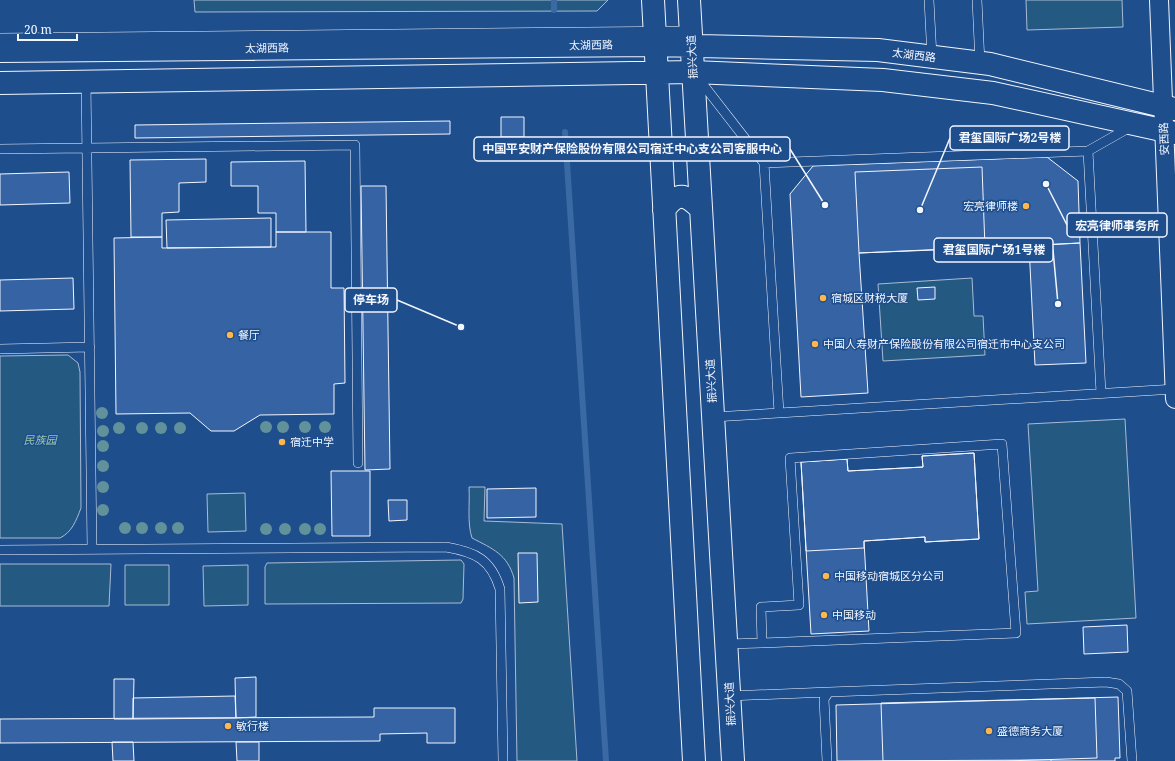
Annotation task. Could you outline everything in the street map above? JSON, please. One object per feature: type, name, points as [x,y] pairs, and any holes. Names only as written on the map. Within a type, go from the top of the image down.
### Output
[{"type":"street","points":[[653,0],[694,761]]},
{"type":"street","name":"振兴大道","points":[[689,0],[733,761]]},
{"type":"street","name":"安西路","points":[[1159,0],[1169,107],[1175,399]]},
{"type":"street","name":"太湖西路","points":[[0,51],[691,38],[878,50],[980,63],[1169,107]]},
{"type":"street","points":[[0,83],[693,72],[883,80],[993,93],[1169,132]]},
{"type":"street","points":[[664,210],[669,202],[675,197],[690,198],[701,209]]},
{"type":"lane","points":[[929,0],[932,57]]},
{"type":"lane","points":[[977,0],[980,63]]},
{"type":"lane","points":[[0,38],[655,38]]},
{"type":"lane","points":[[693,72],[764,164],[779,413]]},
{"type":"lane","points":[[86,82],[92,549]]},
{"type":"lane","points":[[764,164],[1088,151],[1136,124]]},
{"type":"lane","points":[[0,148],[355,145],[358,463]]},
{"type":"lane","points":[[1088,151],[1101,394]]},
{"type":"lane","points":[[0,349],[90,347]]},
{"type":"lane","points":[[713,417],[1175,389]]},
{"type":"lane","points":[[726,644],[762,643],[1016,633],[1002,444],[790,458],[799,605],[760,607],[762,643]]},
{"type":"lane","points":[[0,550],[446,547],[469,551],[485,562],[496,574],[500,589],[504,761]]},
{"type":"lane","points":[[730,696],[1106,682],[1119,684],[1127,691],[1132,761]]},
{"type":"lane","points":[[827,761],[824,699],[829,692]]},
{"type":"green space","points":[[194,0],[608,0],[597,11],[195,12]]},
{"type":"green space","points":[[1026,0],[1122,0],[1123,27],[1027,30]]},
{"type":"green space","points":[[972,278],[974,316],[983,316],[985,355],[883,361],[878,284]]},
{"type":"green space","name":"民族园","points":[[68,355],[78,363],[80,372],[81,508],[71,529],[60,538],[0,538],[0,356]]},
{"type":"green space","points":[[1125,419],[1136,618],[1027,624],[1025,592],[1038,591],[1028,424]]},
{"type":"green space","points":[[469,487],[485,487],[484,521],[562,524],[577,761],[517,761],[514,578],[507,563],[498,553],[472,538],[469,520]]},
{"type":"green space","points":[[245,493],[246,531],[208,532],[207,494]]},
{"type":"green space","points":[[461,560],[464,564],[463,599],[461,603],[265,604],[265,567],[267,563]]},
{"type":"green space","points":[[0,564],[111,564],[109,606],[0,606]]},
{"type":"green space","points":[[125,565],[169,565],[169,605],[125,605]]},
{"type":"green space","points":[[248,565],[248,605],[204,606],[203,566]]},
{"type":"building","points":[[501,117],[524,117],[524,137],[501,137]]},
{"type":"building","points":[[450,121],[450,134],[135,138],[135,125]]},
{"type":"building","points":[[1047,157],[1078,181],[1080,243],[859,253],[868,393],[801,397],[790,194],[813,166]]},
{"type":"building","points":[[206,159],[206,182],[179,183],[179,212],[162,213],[162,237],[131,237],[130,160]]},
{"type":"building","points":[[305,161],[306,232],[276,232],[276,213],[258,213],[258,186],[231,186],[231,162]]},
{"type":"building","points":[[982,167],[985,248],[859,253],[855,172]]},
{"type":"building","points":[[69,172],[70,203],[0,205],[0,174]]},
{"type":"building","points":[[361,186],[386,186],[390,469],[365,470]]},
{"type":"building","points":[[271,218],[271,247],[167,248],[166,220]]},
{"type":"building","name":"餐厅","points":[[276,232],[331,232],[331,288],[344,288],[345,383],[334,384],[334,414],[260,415],[234,431],[211,431],[190,413],[116,414],[114,238],[162,237],[162,248],[276,247]]},
{"type":"building","points":[[1080,243],[1086,363],[1035,365],[1029,246]]},
{"type":"building","points":[[73,278],[74,309],[0,311],[0,280]]},
{"type":"building","points":[[935,287],[935,299],[918,300],[917,288]]},
{"type":"building","points":[[974,453],[979,539],[925,542],[925,537],[864,541],[869,631],[811,634],[801,462],[847,459],[848,471],[923,467],[922,456]]},
{"type":"building","points":[[974,453],[979,539],[925,542],[925,537],[864,541],[864,548],[806,551],[801,462],[847,459],[848,471],[923,467],[922,456]]},
{"type":"building","points":[[331,471],[370,471],[370,536],[332,536]]},
{"type":"building","points":[[536,488],[536,517],[487,518],[487,489]]},
{"type":"building","points":[[388,500],[407,500],[407,520],[389,521]]},
{"type":"building","points":[[518,553],[537,553],[538,602],[519,603]]},
{"type":"building","points":[[1127,625],[1128,652],[1084,654],[1083,627]]},
{"type":"building","points":[[256,677],[256,717],[236,718],[235,678]]},
{"type":"building","points":[[114,679],[134,679],[133,719],[114,719]]},
{"type":"building","points":[[235,696],[236,718],[133,719],[133,698]]},
{"type":"building","name":"盛德商务大厦","points":[[1118,697],[1120,758],[1115,758],[1115,761],[837,761],[836,705]]},
{"type":"building","name":"盛德商务大厦","points":[[1095,698],[1097,758],[1005,761],[883,761],[881,703]]},
{"type":"building","name":"敏行楼","points":[[374,708],[455,708],[455,743],[427,743],[427,733],[380,734],[380,741],[0,743],[0,719],[374,717]]},
{"type":"building","points":[[112,742],[133,742],[134,761],[113,761]]},
{"type":"building","points":[[236,742],[259,742],[259,761],[237,761]]},
{"type":"waterway","points":[[554,0],[554,10]]},
{"type":"waterway","points":[[565,132],[606,761]]},
{"type":"place","name":"宏亮律师事务所","points":[[1046,184]]},
{"type":"place","name":"中国平安财产保险股份有限公司宿迁中心支公司客服中心","points":[[825,205]]},
{"type":"place","name":"宏亮律师楼","points":[[1026,206]]},
{"type":"place","name":"君玺国际广场2号楼","points":[[920,210]]},
{"type":"place","name":"宿城区财税大厦","points":[[823,298]]},
{"type":"place","name":"君玺国际广场1号楼","points":[[1058,304]]},
{"type":"place","name":"停车场","points":[[461,327]]},
{"type":"place","name":"餐厅","points":[[230,335]]},
{"type":"place","name":"中国人寿财产保险股份有限公司宿迁市中心支公司","points":[[815,344]]},
{"type":"place","name":"宿迁中学","points":[[282,442]]},
{"type":"place","name":"中国移动宿城区分公司","points":[[826,576]]},
{"type":"place","name":"中国移动","points":[[824,615]]},
{"type":"place","name":"敏行楼","points":[[228,726]]},
{"type":"place","name":"盛德商务大厦","points":[[989,731]]}]
